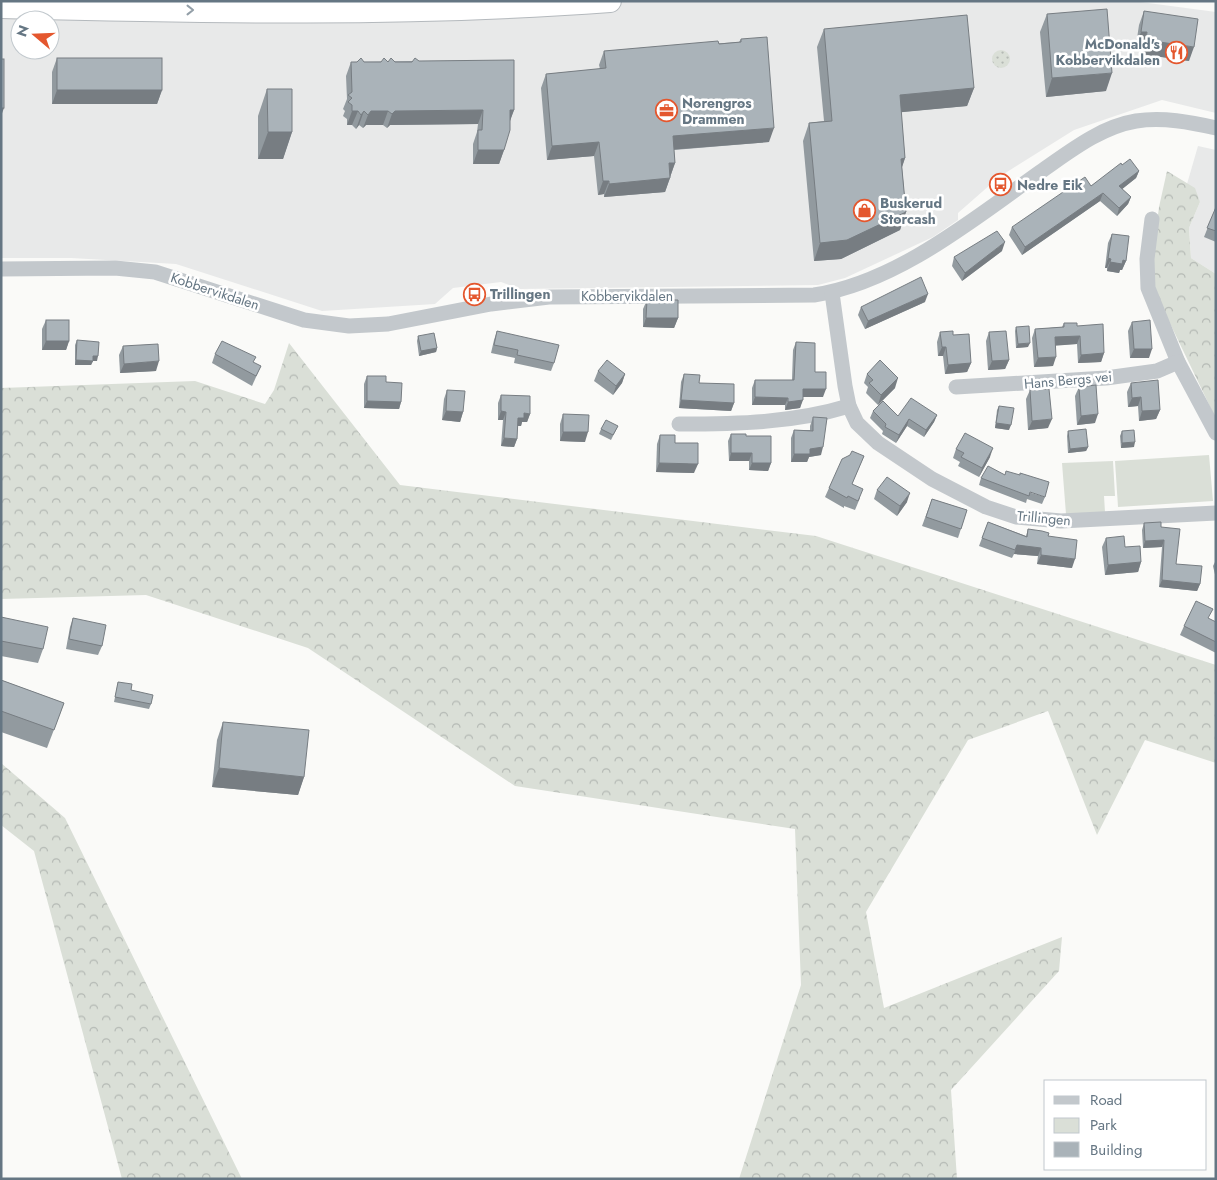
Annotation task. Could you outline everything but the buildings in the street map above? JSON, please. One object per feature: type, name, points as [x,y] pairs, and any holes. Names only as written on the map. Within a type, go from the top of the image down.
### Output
[{"type":"highway","points":[[1,7],[261,11],[419,9],[610,1]]},
{"type":"street","name":"Kobbervikdalen","points":[[1,269],[115,268],[155,272],[304,320],[349,326],[388,324],[491,304],[549,297],[607,295],[774,297],[832,293],[899,266],[953,233],[1095,136],[1116,127],[1144,120],[1172,120],[1216,128]]},
{"type":"street","points":[[1152,219],[1147,259],[1148,288],[1178,362],[1216,434]]},
{"type":"street","name":"Trillingen","points":[[832,293],[849,406],[857,423],[864,430],[911,465],[986,507],[1016,517],[1060,521],[1216,513]]},
{"type":"street","name":"Hans Bergs vei","points":[[956,387],[1106,378],[1157,371],[1178,362]]},
{"type":"street","points":[[679,424],[767,423],[826,413],[849,406]]},
{"type":"shaded area","points":[[1,1],[1133,1],[1216,12],[1216,113],[1162,100],[1074,130],[999,177],[958,213],[958,220],[933,237],[845,278],[818,285],[520,289],[501,282],[453,288],[435,304],[322,311],[176,264],[71,258],[1,258]]},
{"type":"shaded area","points":[[1198,146],[1216,150],[1216,274],[1191,258],[1189,228],[1200,202],[1187,184]]},
{"type":"green space","points":[[1001,50],[1007,53],[1010,59],[1007,65],[1001,68],[995,65],[992,59],[995,53]]},
{"type":"green space","points":[[1167,171],[1195,188],[1200,202],[1189,228],[1191,258],[1216,274],[1216,419],[1153,288],[1152,262],[1159,207]]},
{"type":"green space","points":[[289,343],[400,485],[816,536],[1216,665],[1216,763],[1145,740],[1097,835],[1048,711],[968,740],[866,912],[884,1008],[1062,937],[1059,971],[951,1090],[957,1179],[852,1179],[851,1177],[849,1179],[739,1179],[801,985],[795,829],[515,786],[308,648],[146,595],[1,599],[1,388],[195,381],[265,404],[274,390]]},
{"type":"green space","points":[[1209,455],[1213,501],[1118,507],[1115,461]]},
{"type":"green space","points":[[1113,461],[1115,496],[1104,496],[1105,512],[1066,514],[1062,463]]},
{"type":"green space","points":[[1,763],[65,818],[242,1179],[122,1179],[34,851],[1,825]]},
{"type":"place","name":"McDonald's Kobbervikdalen","points":[[1176,52]]},
{"type":"place","name":"Norengros Drammen","points":[[666,111]]},
{"type":"place","name":"Nedre Eik","points":[[1001,185]]},
{"type":"place","name":"Buskerud Storcash","points":[[864,211]]},
{"type":"place","name":"Trillingen","points":[[474,294]]}]
